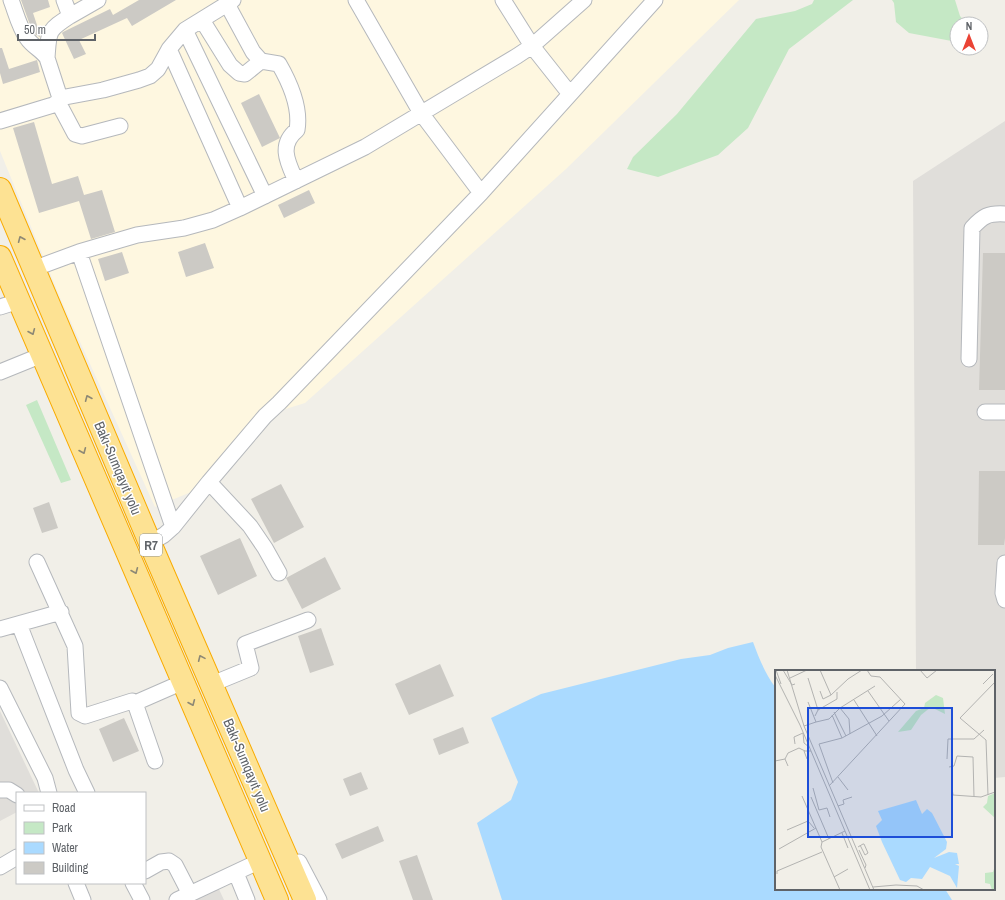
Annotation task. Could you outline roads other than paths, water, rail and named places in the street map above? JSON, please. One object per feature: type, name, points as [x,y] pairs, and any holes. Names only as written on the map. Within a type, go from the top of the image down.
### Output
[{"type":"highway","name":"Bakı-Sumqayıt yolu","points":[[0,190],[150,543],[305,900]]},
{"type":"highway","name":"Bakı-Sumqayıt yolu","points":[[2,264],[9,304],[42,355],[277,900]]},
{"type":"lane","points":[[11,0],[18,21],[27,38],[44,52],[47,58],[59,100],[75,134],[82,136],[120,126]]},
{"type":"lane","points":[[64,0],[70,16]]},
{"type":"lane","points":[[47,58],[50,31],[55,25],[98,0]]},
{"type":"lane","points":[[356,0],[421,113],[481,194]]},
{"type":"lane","points":[[503,0],[532,46],[570,94]]},
{"type":"lane","points":[[33,269],[78,252],[137,236],[191,226],[213,220],[296,181],[364,147],[532,46],[584,0]]},
{"type":"lane","points":[[150,543],[173,528],[209,482],[265,416],[481,194],[655,0]]},
{"type":"lane","points":[[0,121],[53,104],[59,100],[103,90],[150,76],[158,69],[169,49],[185,30],[230,2],[235,16],[253,52],[260,61],[279,64],[288,79],[299,121],[297,130],[289,139],[286,148],[286,156],[296,181]]},
{"type":"lane","points":[[202,20],[230,65],[239,73],[245,74],[260,61]]},
{"type":"lane","points":[[185,30],[265,196]]},
{"type":"lane","points":[[169,49],[240,208]]},
{"type":"lane","points":[[969,358],[972,228],[981,218],[995,213],[1005,214]]},
{"type":"lane","points":[[78,252],[173,528]]},
{"type":"lane","points":[[0,372],[42,355]]},
{"type":"lane","points":[[985,412],[1005,412]]},
{"type":"lane","points":[[209,482],[250,526],[265,548],[279,573]]},
{"type":"lane","points":[[37,562],[61,612],[75,646],[79,713],[81,715],[85,716],[126,702],[132,701],[135,703],[183,682]]},
{"type":"lane","points":[[1005,563],[1003,593],[1005,600]]},
{"type":"lane","points":[[0,629],[61,612]]},
{"type":"lane","points":[[212,684],[251,668],[245,644],[308,620]]},
{"type":"lane","points":[[18,624],[76,770],[87,792]]},
{"type":"lane","points":[[0,688],[45,778],[49,792]]},
{"type":"lane","points":[[135,703],[155,761]]},
{"type":"lane","points":[[0,790],[9,790],[16,794]]},
{"type":"lane","points":[[278,838],[293,851],[319,900]]},
{"type":"lane","points":[[0,867],[16,858]]},
{"type":"lane","points":[[146,870],[161,862],[169,861],[175,865],[183,897],[260,861]]},
{"type":"lane","points":[[236,873],[247,900]]},
{"type":"lane","points":[[76,884],[83,900]]},
{"type":"lane","points":[[134,884],[142,900]]},
{"type":"water","points":[[753,642],[765,672],[775,687],[775,890],[946,890],[952,900],[502,900],[477,823],[511,800],[518,782],[491,718],[541,694],[681,659],[710,655],[728,648]]}]
